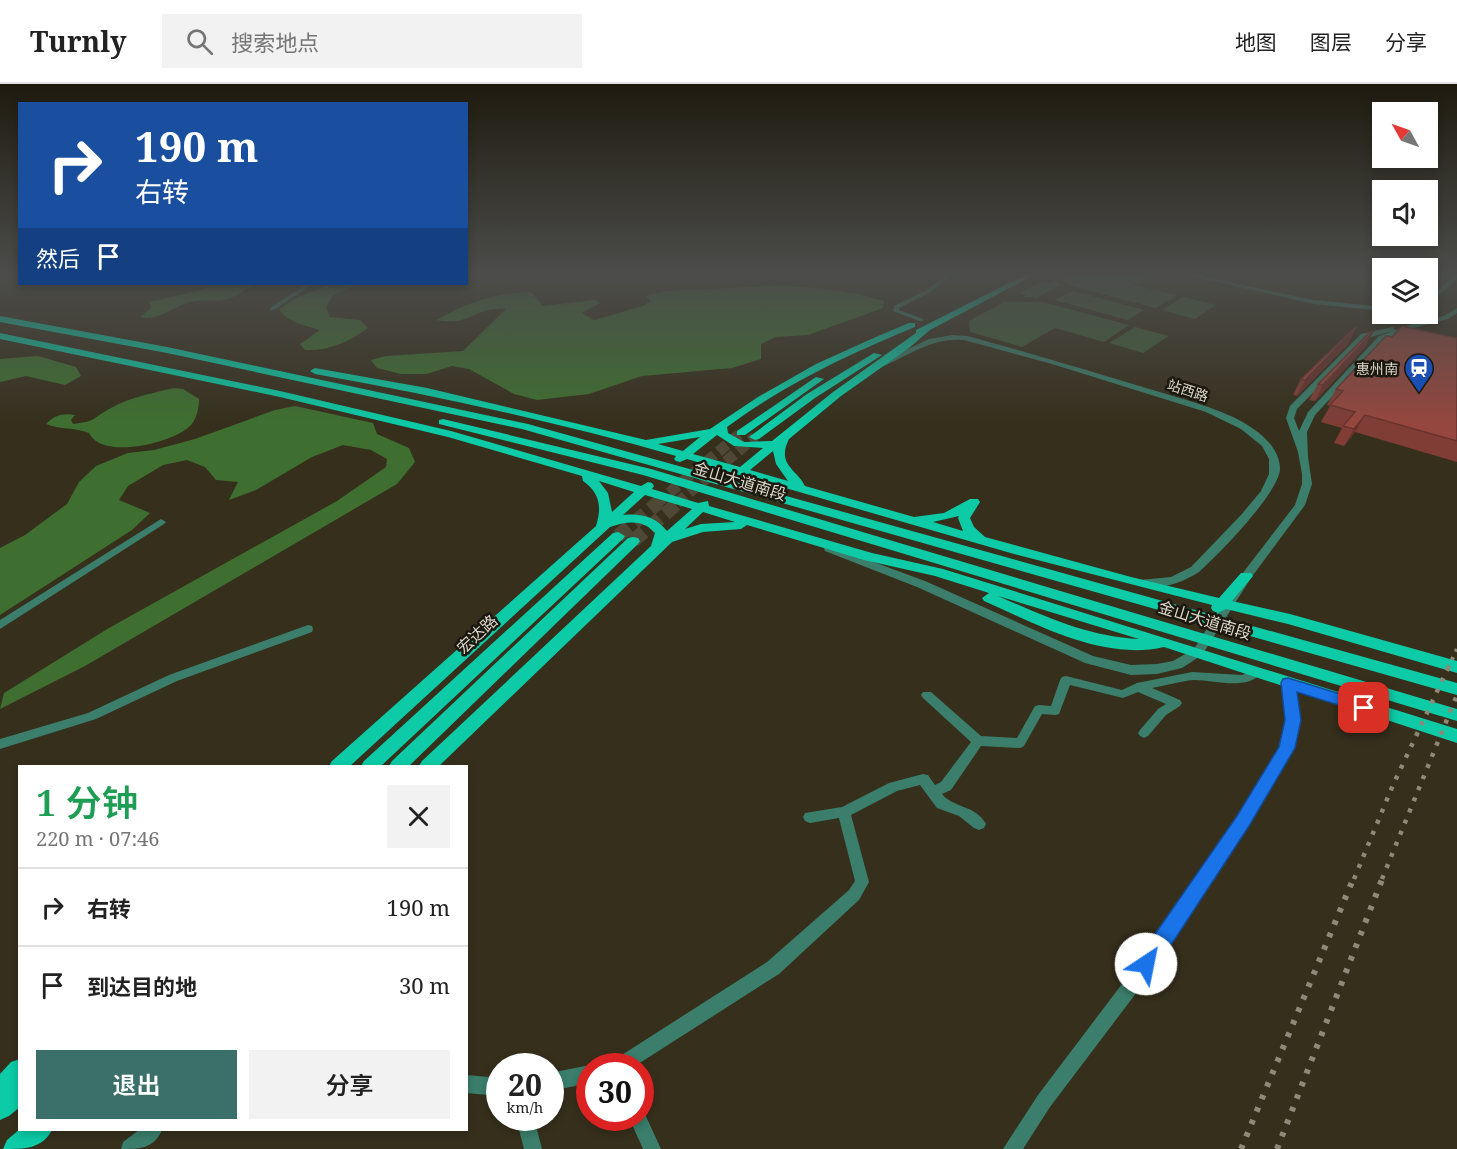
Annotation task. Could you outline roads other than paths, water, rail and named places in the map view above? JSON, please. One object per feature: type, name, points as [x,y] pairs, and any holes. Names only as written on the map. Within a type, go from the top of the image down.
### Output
[{"type":"main road","name":"金山大道南段","points":[[31,325],[167,350],[524,426],[1457,689]]},
{"type":"main road","points":[[78,325],[258,361],[427,391],[636,441],[990,543],[1129,581],[1290,619],[1457,667]]},
{"type":"main road","points":[[636,441],[688,437],[715,429],[808,370],[853,348],[918,325]]},
{"type":"main road","points":[[429,765],[699,508],[837,394],[881,364],[919,325]]},
{"type":"main road","points":[[741,433],[798,392],[919,325]]},
{"type":"main road","points":[[755,437],[811,396],[878,354],[919,325]]},
{"type":"main road","name":"金山大道南段","points":[[0,329],[338,398],[647,472],[1457,715]]},
{"type":"main road","points":[[0,336],[393,420],[797,537],[869,557],[938,572],[1457,736]]},
{"type":"main road","points":[[167,350],[258,361]]},
{"type":"main road","points":[[144,359],[208,379]]},
{"type":"main road","points":[[725,423],[721,431],[724,437],[738,444],[763,446],[782,438]]},
{"type":"main road","points":[[339,765],[642,491],[684,454],[725,423]]},
{"type":"main road","points":[[465,427],[875,552],[1080,635],[1110,643],[1152,644],[1184,636],[1220,607],[1246,576]]},
{"type":"main road","points":[[782,438],[778,450],[782,466],[796,482],[811,491]]},
{"type":"main road","points":[[571,470],[592,480],[604,495],[607,508],[602,527]]},
{"type":"main road","points":[[906,519],[948,516],[965,510],[974,502],[964,514],[964,521],[972,533],[990,543]]},
{"type":"main road","points":[[602,527],[626,518],[646,520],[657,525],[662,533],[657,547]]},
{"type":"main road","points":[[657,547],[681,534],[711,526],[766,527]]},
{"type":"main road","name":"宏达路","points":[[371,765],[626,539],[399,765]]},
{"type":"main road","points":[[0,1092],[18,1073]]},
{"type":"main road","points":[[0,1107],[18,1091]]},
{"type":"main road","points":[[3,1149],[22,1131]]},
{"type":"main road","points":[[16,1149],[38,1131]]},
{"type":"street","points":[[797,537],[912,580],[1090,660],[1131,670],[1157,669],[1177,665],[1198,652],[1246,576],[1300,505],[1307,484],[1307,474],[1290,418],[1293,408],[1364,336],[1418,325]]},
{"type":"street","points":[[1303,457],[1303,432],[1311,414],[1382,338],[1412,326]]},
{"type":"street","name":"站西路","points":[[881,364],[934,338],[964,338],[1121,382],[1210,411],[1237,423],[1261,441],[1274,459],[1275,470],[1267,489],[1240,522],[1188,576],[1160,584],[1129,581]]},
{"type":"street","points":[[0,625],[161,522]]},
{"type":"street","points":[[0,744],[92,716],[173,678],[308,629]]},
{"type":"street","points":[[927,695],[978,741],[1020,743],[1039,709],[1055,711],[1066,680],[1124,693],[1136,687],[1192,676],[1243,679],[1256,673]]},
{"type":"street","points":[[1012,1149],[1044,1101],[1134,982],[1243,821],[1287,748],[1293,720],[1288,683]]},
{"type":"street","points":[[1136,687],[1176,703],[1162,712],[1144,733]]},
{"type":"street","points":[[933,792],[946,786],[978,741]]},
{"type":"street","points":[[810,818],[844,813],[894,787],[923,779],[942,804],[964,812],[979,824]]},
{"type":"street","points":[[640,1053],[773,968],[854,895],[862,882],[844,813]]},
{"type":"street","points":[[468,1084],[486,1086]]},
{"type":"street","points":[[130,1149],[152,1131]]},
{"type":"street","points":[[528,1131],[533,1149]]},
{"type":"street","points":[[644,1131],[652,1149]]},
{"type":"tunnel","points":[[657,503],[741,433]]},
{"type":"tunnel","points":[[677,503],[755,437]]},
{"type":"tunnel","points":[[618,536],[659,502]]},
{"type":"tunnel","points":[[633,541],[679,502]]},
{"type":"railway","points":[[1448,668],[1457,649]]},
{"type":"railway","points":[[1354,879],[1393,785],[1449,666]]},
{"type":"railway","points":[[1382,879],[1457,695]]},
{"type":"railway","points":[[1241,1149],[1354,877]]},
{"type":"railway","points":[[1277,1149],[1383,877]]},
{"type":"place","name":"惠州南","points":[[1419,394]]}]
